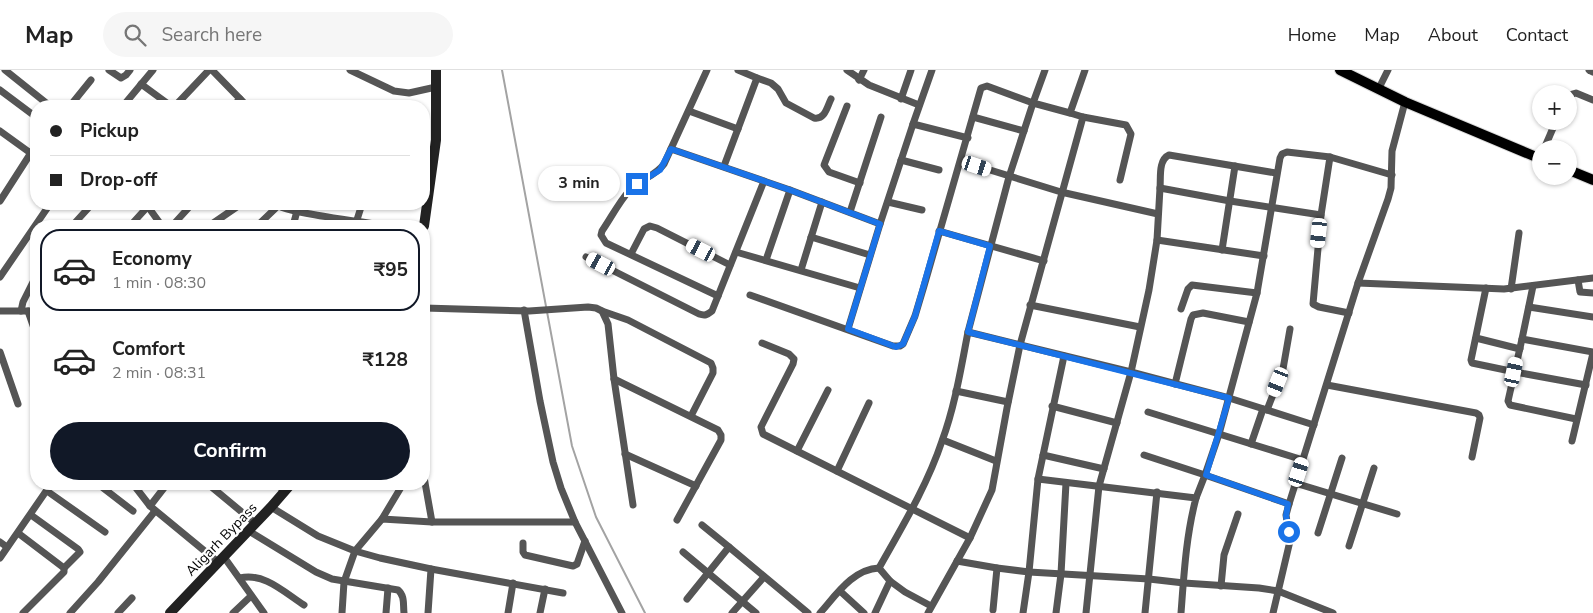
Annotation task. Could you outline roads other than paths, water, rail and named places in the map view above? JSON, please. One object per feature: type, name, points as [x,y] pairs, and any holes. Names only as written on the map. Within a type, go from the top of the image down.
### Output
[{"type":"main road","points":[[430,155],[436,140],[436,70]]},
{"type":"main road","points":[[1340,70],[1404,102],[1532,151]]},
{"type":"main road","points":[[1577,173],[1593,180]]},
{"type":"main road","name":"Aligarh Bypass","points":[[170,613],[271,507],[282,490]]},
{"type":"street","points":[[5,70],[42,100]]},
{"type":"street","points":[[109,70],[121,78],[130,70]]},
{"type":"street","points":[[128,100],[153,70]]},
{"type":"street","points":[[181,100],[210,70],[240,99]]},
{"type":"street","points":[[350,70],[394,91],[409,93],[436,88]]},
{"type":"street","points":[[707,70],[660,170],[628,191],[601,235],[606,243],[718,296]]},
{"type":"street","points":[[738,70],[771,83],[778,88],[786,103],[814,118],[819,119],[822,117],[831,98]]},
{"type":"street","points":[[847,70],[859,80],[920,105]]},
{"type":"street","points":[[859,80],[864,70]]},
{"type":"street","points":[[901,98],[911,70]]},
{"type":"street","points":[[848,329],[880,224],[932,70]]},
{"type":"street","points":[[879,568],[912,509],[943,440],[990,246],[1024,131],[1045,70]]},
{"type":"street","points":[[1070,114],[1084,70]]},
{"type":"street","points":[[1379,88],[1388,70]]},
{"type":"street","points":[[1589,70],[1593,72]]},
{"type":"street","points":[[724,166],[757,78]]},
{"type":"street","points":[[75,100],[91,80]]},
{"type":"street","points":[[141,84],[163,100]]},
{"type":"street","points":[[750,295],[892,346],[903,344],[915,316],[973,117],[984,86],[1070,114],[1126,126],[1130,129],[1131,134],[1120,180]]},
{"type":"street","points":[[0,90],[30,112]]},
{"type":"street","points":[[1577,93],[1593,100]]},
{"type":"street","points":[[1273,613],[1290,541],[1286,516],[1288,504],[1358,283],[1388,199],[1392,175],[1392,151],[1404,102]]},
{"type":"street","points":[[847,106],[824,165],[829,172],[860,183]]},
{"type":"street","points":[[689,111],[738,129]]},
{"type":"street","points":[[850,212],[881,117]]},
{"type":"street","points":[[973,117],[1024,131]]},
{"type":"street","points":[[928,613],[970,538],[992,490],[1008,402],[1030,304],[1044,261],[1061,192],[1083,117]]},
{"type":"street","points":[[913,124],[968,138]]},
{"type":"street","points":[[0,131],[30,152]]},
{"type":"street","points":[[671,149],[724,166],[880,224]]},
{"type":"street","points":[[1181,613],[1186,546],[1190,522],[1196,498],[1206,475],[1219,434],[1257,293],[1280,158],[1282,154],[1287,152],[1330,157],[1392,175]]},
{"type":"street","points":[[1086,613],[1099,486],[1131,372],[1149,290],[1157,240],[1162,161],[1168,155],[1276,173]]},
{"type":"street","points":[[1330,157],[1321,215],[1313,304],[1349,313]]},
{"type":"street","points":[[0,201],[30,160]]},
{"type":"street","points":[[901,160],[938,170]]},
{"type":"street","points":[[961,161],[1061,192],[1158,214]]},
{"type":"street","points":[[1222,250],[1235,166]]},
{"type":"street","points":[[586,257],[704,316],[712,311],[764,181]]},
{"type":"street","points":[[1160,188],[1321,215]]},
{"type":"street","points":[[766,260],[790,190]]},
{"type":"street","points":[[801,270],[822,202]]},
{"type":"street","points":[[888,202],[922,210]]},
{"type":"street","points":[[77,220],[87,210]]},
{"type":"street","points":[[135,220],[143,210]]},
{"type":"street","points":[[177,220],[187,210]]},
{"type":"street","points":[[217,220],[232,210]]},
{"type":"street","points":[[263,220],[273,210]]},
{"type":"street","points":[[294,210],[341,220]]},
{"type":"street","points":[[295,220],[297,211]]},
{"type":"street","points":[[631,254],[644,229],[650,226],[730,265]]},
{"type":"street","points":[[939,231],[1044,261]]},
{"type":"street","points":[[0,277],[30,233]]},
{"type":"street","points":[[1511,289],[1519,233]]},
{"type":"street","points":[[812,237],[870,255]]},
{"type":"street","points":[[1157,240],[1264,256]]},
{"type":"street","points":[[736,252],[860,288]]},
{"type":"street","points":[[1358,283],[1511,289],[1593,278]]},
{"type":"street","points":[[1578,280],[1580,292],[1593,293]]},
{"type":"street","points":[[1181,309],[1188,289],[1192,285],[1257,293]]},
{"type":"street","points":[[1533,286],[1508,401],[1510,405],[1576,419]]},
{"type":"street","points":[[1486,288],[1471,360],[1472,363],[1586,384]]},
{"type":"street","points":[[30,291],[23,308],[30,322]]},
{"type":"street","points":[[1030,304],[1140,327]]},
{"type":"street","points":[[430,308],[547,310],[588,307],[596,308],[628,320],[711,363],[714,368],[713,373],[691,416]]},
{"type":"street","points":[[1529,307],[1593,317]]},
{"type":"street","points":[[0,311],[23,308],[30,310]]},
{"type":"street","points":[[527,310],[530,350],[553,462],[561,488],[575,522],[622,613]]},
{"type":"street","points":[[602,311],[606,316],[608,324],[614,379],[633,505]]},
{"type":"street","points":[[1175,384],[1193,316],[1203,313],[1249,322]]},
{"type":"street","points":[[1251,444],[1283,369],[1290,329]]},
{"type":"street","points":[[968,332],[1229,398],[1314,425]]},
{"type":"street","points":[[1476,338],[1520,349]]},
{"type":"street","points":[[1522,339],[1593,353],[1572,440]]},
{"type":"street","points":[[762,343],[788,354],[794,359],[761,427],[763,434],[970,538]]},
{"type":"street","points":[[0,354],[18,404]]},
{"type":"street","points":[[1023,613],[1038,479],[1064,356]]},
{"type":"street","points":[[614,379],[718,430],[721,435],[721,440],[677,520]]},
{"type":"street","points":[[1326,385],[1476,413],[1480,418],[1472,457]]},
{"type":"street","points":[[797,451],[828,390]]},
{"type":"street","points":[[956,391],[1008,402]]},
{"type":"street","points":[[837,471],[869,403]]},
{"type":"street","points":[[1052,406],[1117,422]]},
{"type":"street","points":[[1148,412],[1303,460]]},
{"type":"street","points":[[943,440],[996,461]]},
{"type":"street","points":[[625,454],[696,486]]},
{"type":"street","points":[[1144,454],[1288,504]]},
{"type":"street","points":[[1042,455],[1104,469]]},
{"type":"street","points":[[1318,533],[1342,458]]},
{"type":"street","points":[[1349,546],[1374,468]]},
{"type":"street","points":[[1038,479],[1196,498]]},
{"type":"street","points":[[1056,613],[1061,574],[1066,483]]},
{"type":"street","points":[[1295,483],[1397,514]]},
{"type":"street","points":[[106,490],[133,511]]},
{"type":"street","points":[[138,490],[152,508],[221,559],[240,578],[264,613]]},
{"type":"street","points":[[70,613],[98,582],[163,490]]},
{"type":"street","points":[[214,490],[252,527],[316,572],[344,582],[398,590],[402,594],[404,613]]},
{"type":"street","points":[[342,613],[344,582],[354,551],[382,519],[399,490]]},
{"type":"street","points":[[426,490],[432,522]]},
{"type":"street","points":[[0,558],[47,491],[105,532]]},
{"type":"street","points":[[1145,613],[1157,492]]},
{"type":"street","points":[[271,507],[318,536],[354,551],[380,558],[563,593]]},
{"type":"street","points":[[23,613],[64,572],[64,568],[78,555],[78,549],[31,514]]},
{"type":"street","points":[[1221,586],[1224,555],[1238,514]]},
{"type":"street","points":[[382,519],[432,522],[575,522]]},
{"type":"street","points":[[702,525],[808,613]]},
{"type":"street","points":[[18,532],[62,564],[64,568]]},
{"type":"street","points":[[523,543],[525,555],[573,566],[577,564],[585,541]]},
{"type":"street","points":[[0,542],[7,547]]},
{"type":"street","points":[[687,599],[728,547]]},
{"type":"street","points":[[683,552],[756,613]]},
{"type":"street","points":[[957,561],[1029,572],[1149,579],[1278,591],[1312,610],[1333,613]]},
{"type":"street","points":[[428,613],[431,568]]},
{"type":"street","points":[[820,613],[860,572],[870,568],[879,568],[890,581],[905,592],[931,606]]},
{"type":"street","points":[[992,610],[997,568]]},
{"type":"street","points":[[240,578],[258,576],[304,605]]},
{"type":"street","points":[[732,613],[764,577]]},
{"type":"street","points":[[875,613],[890,581]]},
{"type":"street","points":[[508,613],[513,583]]},
{"type":"street","points":[[386,613],[388,588]]},
{"type":"street","points":[[540,613],[544,590]]},
{"type":"street","points":[[840,591],[864,613]]},
{"type":"street","points":[[233,613],[251,596]]},
{"type":"street","points":[[118,613],[132,598]]},
{"type":"waterway","points":[[502,70],[572,446],[596,517],[645,613]]}]
